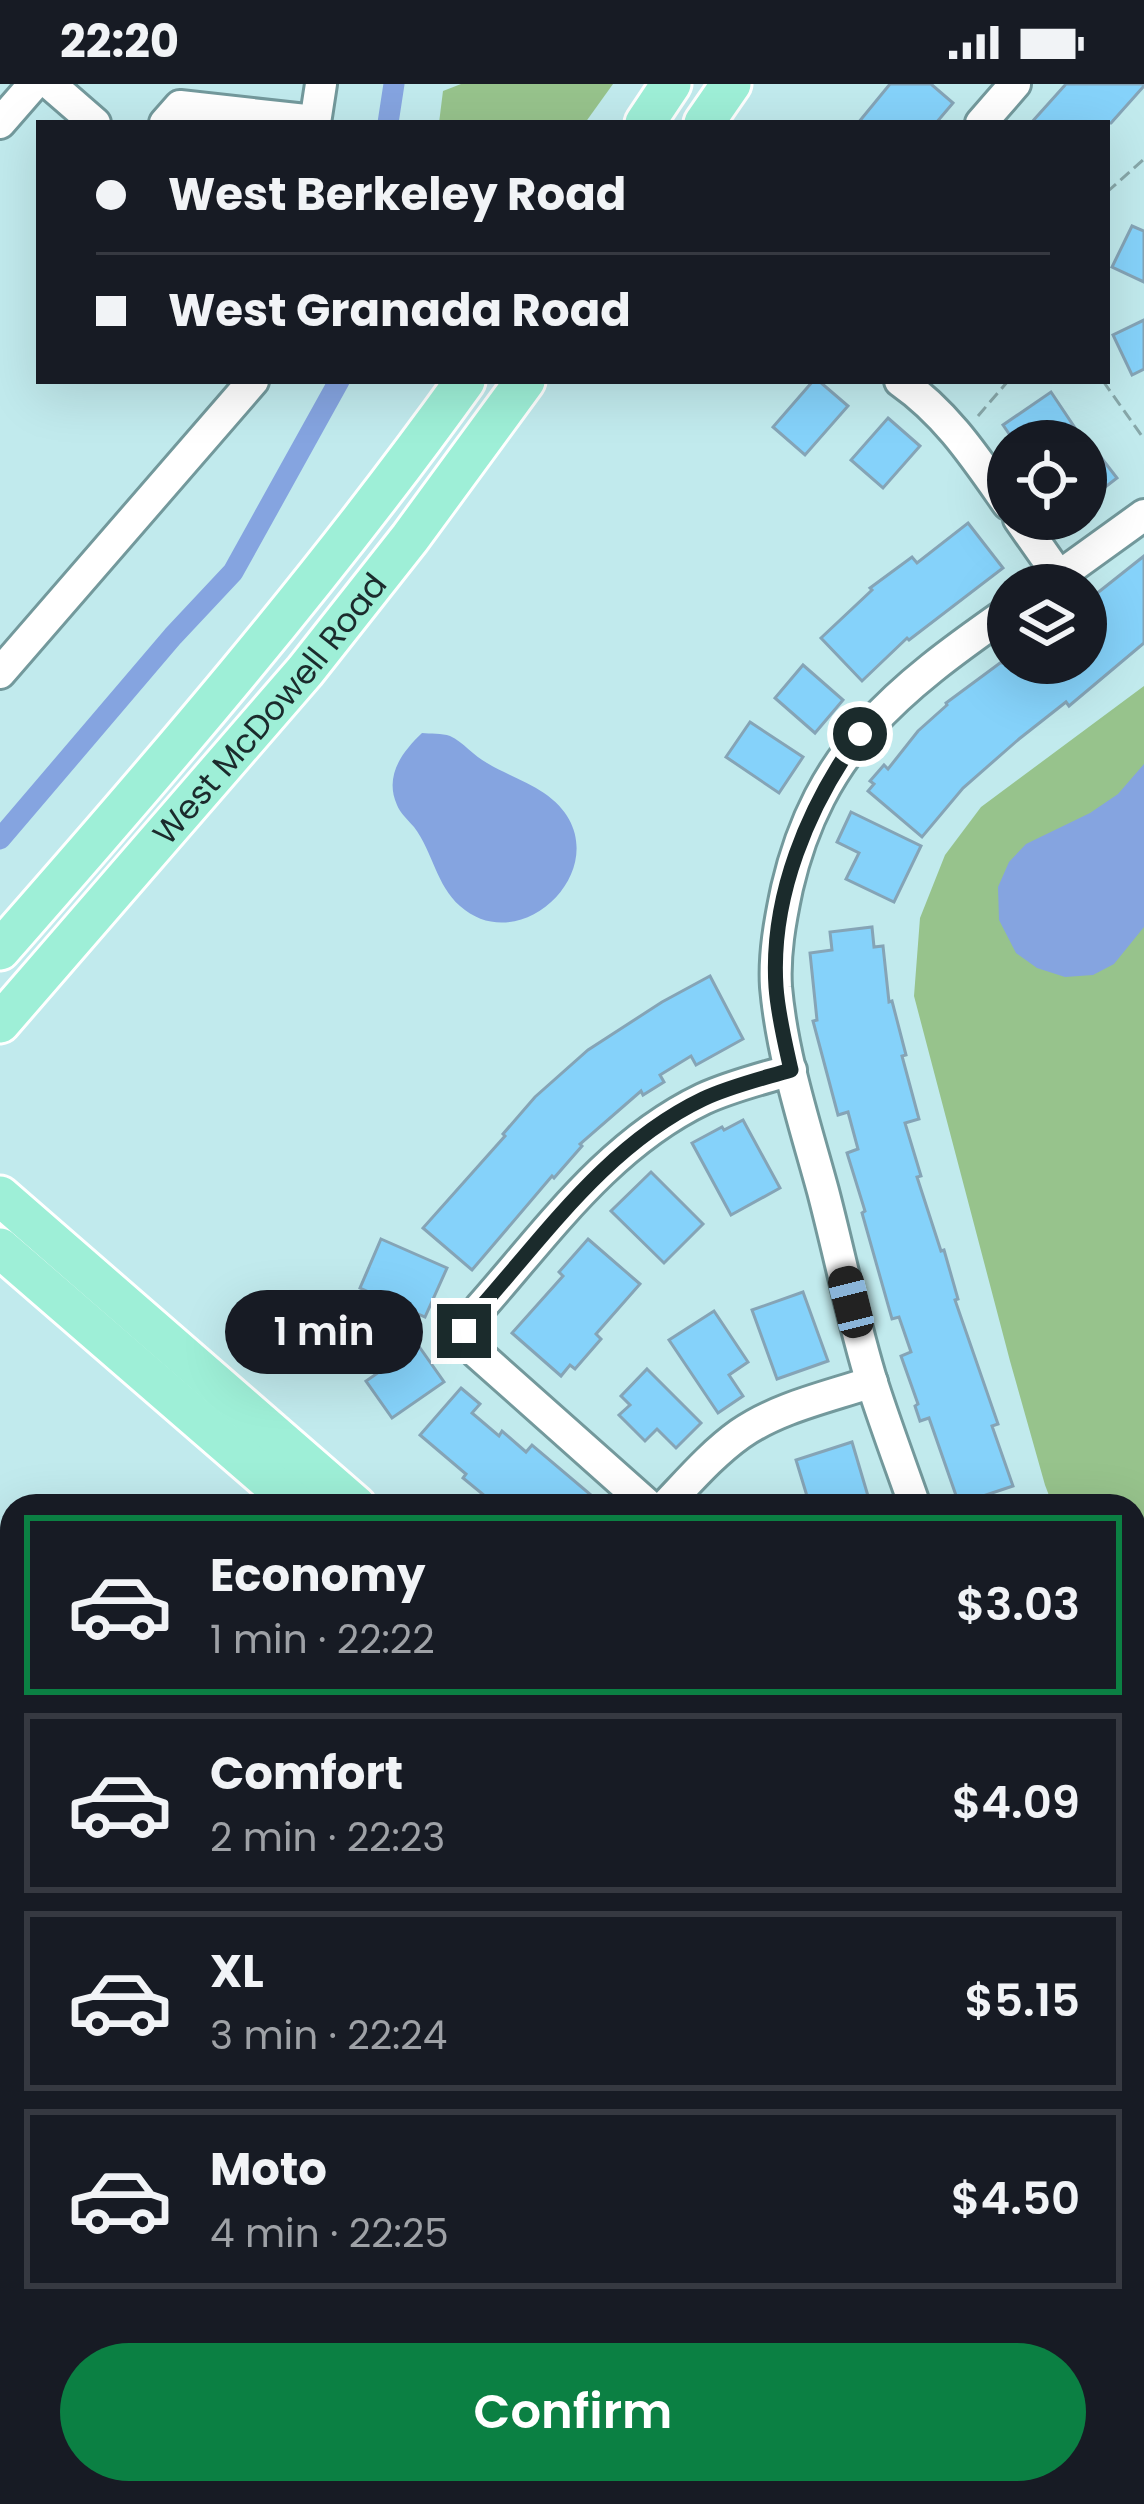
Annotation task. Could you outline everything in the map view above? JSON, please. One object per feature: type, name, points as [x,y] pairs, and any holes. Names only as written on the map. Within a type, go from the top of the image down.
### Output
[{"type":"main road","points":[[647,120],[671,84]]},
{"type":"main road","points":[[706,120],[731,84]]},
{"type":"main road","name":"West McDowell Road","points":[[0,950],[214,704],[377,502],[463,384]]},
{"type":"main road","name":"West McDowell Road","points":[[0,1023],[305,671],[523,384]]},
{"type":"main road","points":[[0,1196],[342,1494]]},
{"type":"main road","points":[[0,1249],[284,1494]]},
{"type":"street","points":[[0,123],[34,84]]},
{"type":"street","points":[[50,84],[92,120]]},
{"type":"street","points":[[315,120],[321,84]]},
{"type":"street","points":[[984,120],[1015,84]]},
{"type":"street","points":[[168,120],[180,106],[298,120]]},
{"type":"street","points":[[0,673],[247,384]]},
{"type":"street","points":[[904,384],[957,432],[987,474]]},
{"type":"street","points":[[1076,564],[1144,515]]},
{"type":"street","points":[[911,1494],[872,1382],[791,1070],[776,988],[776,956],[793,864],[833,774],[860,734],[907,686],[987,627]]},
{"type":"street","points":[[636,1494],[476,1352],[464,1331],[596,1176],[645,1133],[704,1099],[791,1070]]},
{"type":"street","points":[[677,1494],[713,1457],[765,1419],[872,1382]]},
{"type":"path","points":[[1110,189],[1144,160]]},
{"type":"path","points":[[957,432],[1005,384]]},
{"type":"path","points":[[1104,384],[1144,439]]},
{"type":"green space","points":[[461,84],[613,84],[587,120],[439,120],[443,91]]},
{"type":"green space","points":[[1144,686],[1144,1494],[1048,1494],[914,996],[920,918],[945,855],[981,807]]},
{"type":"water","points":[[422,733],[455,739],[487,763],[544,793],[568,817],[576,844],[573,870],[559,894],[538,912],[513,922],[486,921],[460,906],[445,888],[394,794],[397,765]]},
{"type":"water","points":[[1144,764],[1144,927],[1114,964],[1093,975],[1065,977],[1037,968],[1016,953],[999,920],[998,887],[1009,862],[1026,844],[1118,794]]},
{"type":"building","points":[[890,84],[931,84],[953,103],[939,120],[860,120]]},
{"type":"building","points":[[1066,84],[1144,84],[1111,123],[1034,120]]},
{"type":"building","points":[[1132,226],[1144,231],[1144,282],[1112,267]]},
{"type":"building","points":[[1144,320],[1144,369],[1132,375],[1113,335]]},
{"type":"building","points":[[810,384],[822,384],[848,406],[805,455],[773,427]]},
{"type":"building","points":[[1051,392],[1070,420],[1010,420]]},
{"type":"building","points":[[888,418],[920,446],[883,488],[851,460]]},
{"type":"building","points":[[1107,465],[1117,478],[1107,486]]},
{"type":"building","points":[[968,523],[1000,564],[987,564],[987,580],[907,638],[862,681],[821,638],[870,588],[912,557],[917,563]]},
{"type":"building","points":[[1144,556],[1144,643],[1107,674],[1107,585]]},
{"type":"building","points":[[803,665],[843,700],[815,733],[775,698]]},
{"type":"building","points":[[987,673],[987,684],[1095,684],[1069,706],[1066,702],[963,788],[922,837],[868,791],[884,765],[888,769],[946,703]]},
{"type":"building","points":[[750,722],[803,757],[779,793],[726,757]]},
{"type":"building","points":[[851,812],[921,846],[894,902],[846,879],[859,853],[837,842]]},
{"type":"building","points":[[872,927],[874,947],[883,946],[889,1002],[919,1119],[905,1123],[921,1176],[917,1177],[944,1250],[1013,1486],[989,1494],[956,1494],[929,1418],[920,1421],[915,1406],[901,1356],[911,1352],[899,1317],[892,1319],[847,1153],[858,1149],[848,1112],[838,1115],[813,1021],[817,1020],[810,953],[832,950],[830,932]]},
{"type":"building","points":[[710,976],[743,1039],[696,1065],[691,1056],[660,1075],[664,1082],[643,1095],[641,1091],[580,1144],[472,1270],[423,1228],[535,1097],[588,1050]]},
{"type":"building","points":[[743,1120],[780,1188],[731,1215],[692,1143]]},
{"type":"building","points":[[651,1172],[703,1224],[664,1263],[611,1211]]},
{"type":"building","points":[[381,1239],[447,1268],[425,1317],[360,1288]]},
{"type":"building","points":[[588,1239],[640,1284],[596,1334],[601,1339],[575,1369],[570,1365],[561,1376],[512,1333],[563,1276],[559,1272]]},
{"type":"building","points":[[803,1292],[828,1361],[777,1379],[752,1310]]},
{"type":"building","points":[[714,1311],[748,1362],[729,1375],[743,1396],[718,1413],[669,1340]]},
{"type":"building","points":[[418,1345],[444,1382],[392,1418],[366,1381]]},
{"type":"building","points":[[647,1369],[701,1423],[676,1448],[657,1429],[645,1441],[619,1415],[630,1405],[621,1396]]},
{"type":"building","points":[[461,1388],[480,1404],[472,1413],[499,1436],[502,1431],[526,1452],[532,1445],[590,1494],[482,1494],[420,1435]]},
{"type":"building","points":[[852,1442],[867,1494],[806,1494],[796,1460]]},
{"type":"waterway","points":[[388,120],[394,84]]},
{"type":"waterway","points":[[0,839],[233,572],[337,384]]},
{"type":"route","points":[[464,1331],[596,1176],[645,1133],[704,1099],[791,1070],[776,988],[782,915],[806,826],[860,734]]}]
